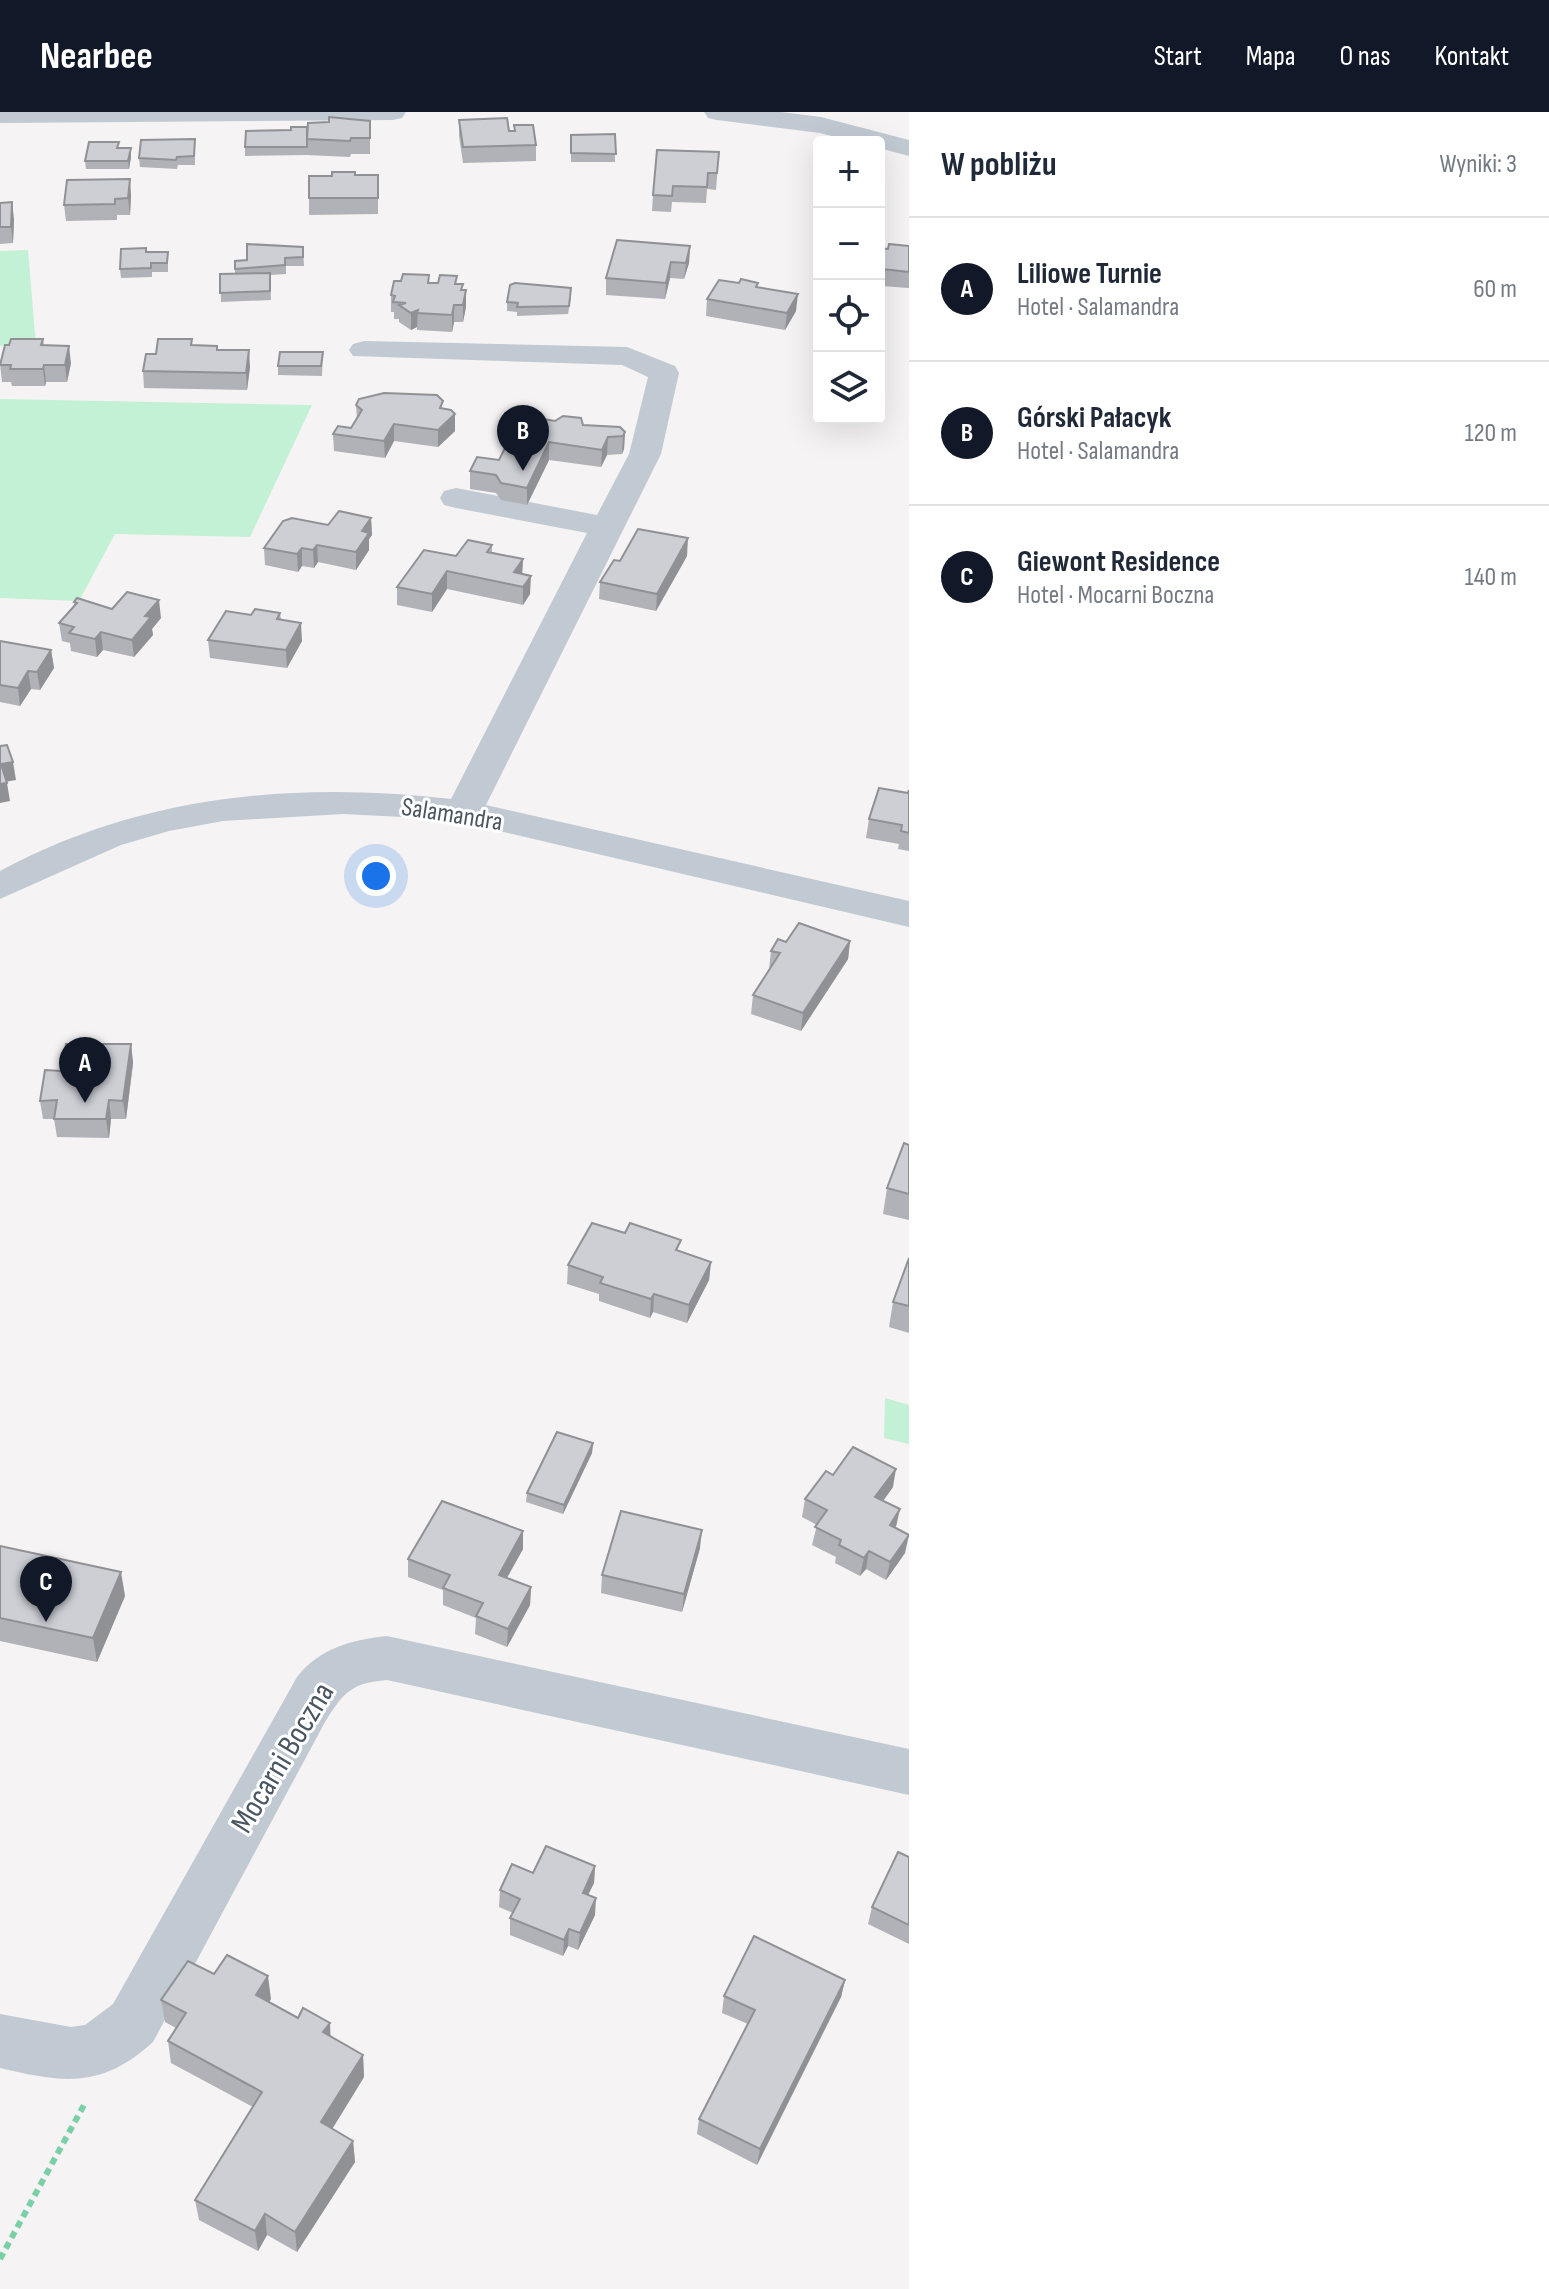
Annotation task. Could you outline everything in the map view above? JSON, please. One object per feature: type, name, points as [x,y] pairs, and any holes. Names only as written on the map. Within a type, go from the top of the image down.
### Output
[{"type":"street","points":[[0,115],[393,112]]},
{"type":"street","points":[[717,112],[821,125],[909,148]]},
{"type":"street","points":[[364,350],[627,356],[664,373],[645,454],[463,813]]},
{"type":"street","points":[[456,498],[607,527]]},
{"type":"street","name":"Salamandra","points":[[0,887],[69,850],[121,831],[244,806],[312,802],[403,806],[463,813],[909,914]]},
{"type":"street","name":"Mocarni Boczna","points":[[0,2041],[71,2055],[107,2047],[133,2023],[323,1679],[351,1661],[387,1658],[909,1772]]},
{"type":"path","points":[[0,2259],[86,2102],[80,2053]]},
{"type":"green space","points":[[28,250],[36,346],[0,346],[0,251]]},
{"type":"green space","points":[[0,399],[312,405],[250,537],[115,534],[79,601],[0,598]]},
{"type":"green space","points":[[885,1398],[909,1405],[909,1444],[884,1438]]},
{"type":"building","points":[[329,117],[370,121],[370,138],[351,138],[350,141],[307,139],[308,123],[329,122]]},
{"type":"building","points":[[507,118],[509,131],[515,131],[514,125],[533,125],[536,145],[463,147],[459,120]]},
{"type":"building","points":[[291,127],[307,127],[307,147],[245,147],[246,131],[291,130]]},
{"type":"building","points":[[615,134],[616,154],[571,153],[571,135]]},
{"type":"building","points":[[195,139],[194,156],[177,157],[176,160],[139,158],[141,140]]},
{"type":"building","points":[[89,142],[119,142],[117,148],[131,148],[128,161],[85,161]]},
{"type":"building","points":[[657,150],[719,152],[717,173],[708,173],[707,187],[673,186],[672,196],[653,195]]},
{"type":"building","points":[[332,172],[378,175],[378,198],[309,198],[309,176],[332,176]]},
{"type":"building","points":[[130,179],[128,198],[115,199],[115,204],[64,205],[67,180]]},
{"type":"building","points":[[12,202],[11,227],[0,227],[0,203]]},
{"type":"building","points":[[617,240],[690,246],[686,263],[671,262],[666,283],[606,278]]},
{"type":"building","points":[[247,244],[303,247],[303,257],[285,258],[285,265],[235,269],[235,261],[247,260]]},
{"type":"building","points":[[889,244],[909,246],[909,272],[885,269],[885,249],[888,249]]},
{"type":"building","points":[[146,248],[146,252],[168,252],[167,263],[151,263],[151,268],[120,269],[121,249]]},
{"type":"building","points":[[270,273],[270,291],[220,293],[220,274]]},
{"type":"building","points":[[403,274],[429,275],[428,283],[438,283],[440,275],[457,276],[455,284],[463,284],[461,290],[466,290],[463,305],[454,305],[452,315],[417,313],[418,310],[411,313],[399,305],[406,303],[393,302],[395,296],[391,295],[394,281],[401,281]]},
{"type":"building","points":[[741,279],[758,283],[756,287],[798,294],[787,313],[707,299],[719,280],[739,283]]},
{"type":"building","points":[[510,285],[571,288],[569,306],[517,307],[518,303],[507,302]]},
{"type":"building","points":[[11,339],[43,339],[41,345],[69,346],[65,365],[10,369],[11,365],[0,365],[5,345],[9,345]]},
{"type":"building","points":[[158,339],[192,339],[191,345],[217,346],[217,350],[249,350],[246,373],[143,371],[146,354],[156,354]]},
{"type":"building","points":[[280,352],[323,352],[321,366],[278,366]]},
{"type":"building","points":[[384,393],[437,395],[443,401],[440,408],[455,414],[438,430],[394,424],[384,441],[333,434],[338,426],[351,428],[362,410],[356,405],[359,399]]},
{"type":"building","points":[[563,416],[581,418],[583,425],[620,427],[625,432],[623,436],[608,437],[602,450],[549,442],[527,488],[501,483],[496,475],[470,471],[477,457],[499,460],[518,422],[537,418],[555,421]]},
{"type":"building","points":[[339,511],[371,518],[362,531],[369,533],[356,552],[317,545],[313,550],[302,548],[297,554],[264,548],[283,521],[292,518],[328,525]]},
{"type":"building","points":[[638,529],[688,538],[657,594],[600,582],[614,560],[620,561]]},
{"type":"building","points":[[468,540],[492,545],[487,552],[523,559],[514,572],[531,576],[523,587],[447,571],[432,594],[397,587],[424,550],[456,556]]},
{"type":"building","points":[[127,592],[159,600],[145,616],[151,617],[132,640],[101,632],[95,639],[69,633],[74,627],[59,623],[77,603],[74,602],[77,598],[112,609]]},
{"type":"building","points":[[255,609],[280,613],[277,619],[301,623],[286,650],[208,640],[226,611],[251,615]]},
{"type":"building","points":[[0,641],[51,650],[37,672],[28,671],[18,688],[0,685]]},
{"type":"building","points":[[7,745],[13,762],[1,764],[7,783],[0,784],[0,746]]},
{"type":"building","points":[[879,788],[908,793],[909,790],[909,833],[901,831],[902,825],[869,819]]},
{"type":"building","points":[[799,923],[850,941],[803,1013],[753,995],[780,953],[771,951],[778,939],[786,942]]},
{"type":"building","points":[[66,1044],[131,1044],[123,1101],[109,1100],[106,1119],[54,1119],[57,1100],[40,1101],[45,1070],[62,1071]]},
{"type":"building","points":[[904,1143],[909,1145],[909,1194],[887,1188]]},
{"type":"building","points":[[592,1223],[625,1233],[630,1223],[681,1240],[676,1250],[711,1262],[689,1305],[654,1294],[651,1299],[600,1283],[603,1277],[568,1265]]},
{"type":"building","points":[[909,1258],[909,1306],[893,1302]]},
{"type":"building","points":[[557,1432],[593,1443],[564,1505],[527,1493]]},
{"type":"building","points":[[853,1447],[896,1469],[875,1497],[900,1509],[890,1525],[909,1535],[890,1562],[869,1551],[864,1558],[839,1545],[841,1540],[815,1527],[827,1510],[805,1499],[826,1471],[833,1475]]},
{"type":"building","points":[[442,1501],[523,1531],[499,1575],[531,1587],[508,1629],[476,1616],[483,1603],[443,1588],[450,1575],[408,1559]]},
{"type":"building","points":[[621,1511],[702,1530],[684,1594],[602,1575]]},
{"type":"building","points":[[0,1546],[121,1572],[93,1638],[0,1618]]},
{"type":"building","points":[[546,1846],[595,1866],[583,1893],[596,1898],[580,1933],[569,1929],[564,1940],[510,1918],[520,1899],[500,1890],[512,1864],[533,1873]]},
{"type":"building","points":[[898,1852],[909,1857],[909,1925],[872,1907]]},
{"type":"building","points":[[754,1936],[845,1980],[760,2149],[699,2119],[755,2010],[724,1996]]},
{"type":"building","points":[[227,1955],[268,1976],[256,1995],[298,2018],[303,2008],[330,2023],[323,2032],[363,2055],[321,2122],[353,2141],[295,2232],[265,2214],[255,2231],[195,2200],[262,2092],[168,2041],[186,2013],[161,2000],[188,1961],[214,1974]]},
{"type":"place","name":"Górski Pałacyk","points":[[523,471]]},
{"type":"place","name":"Liliowe Turnie","points":[[85,1103]]},
{"type":"place","name":"Giewont Residence","points":[[46,1622]]}]
